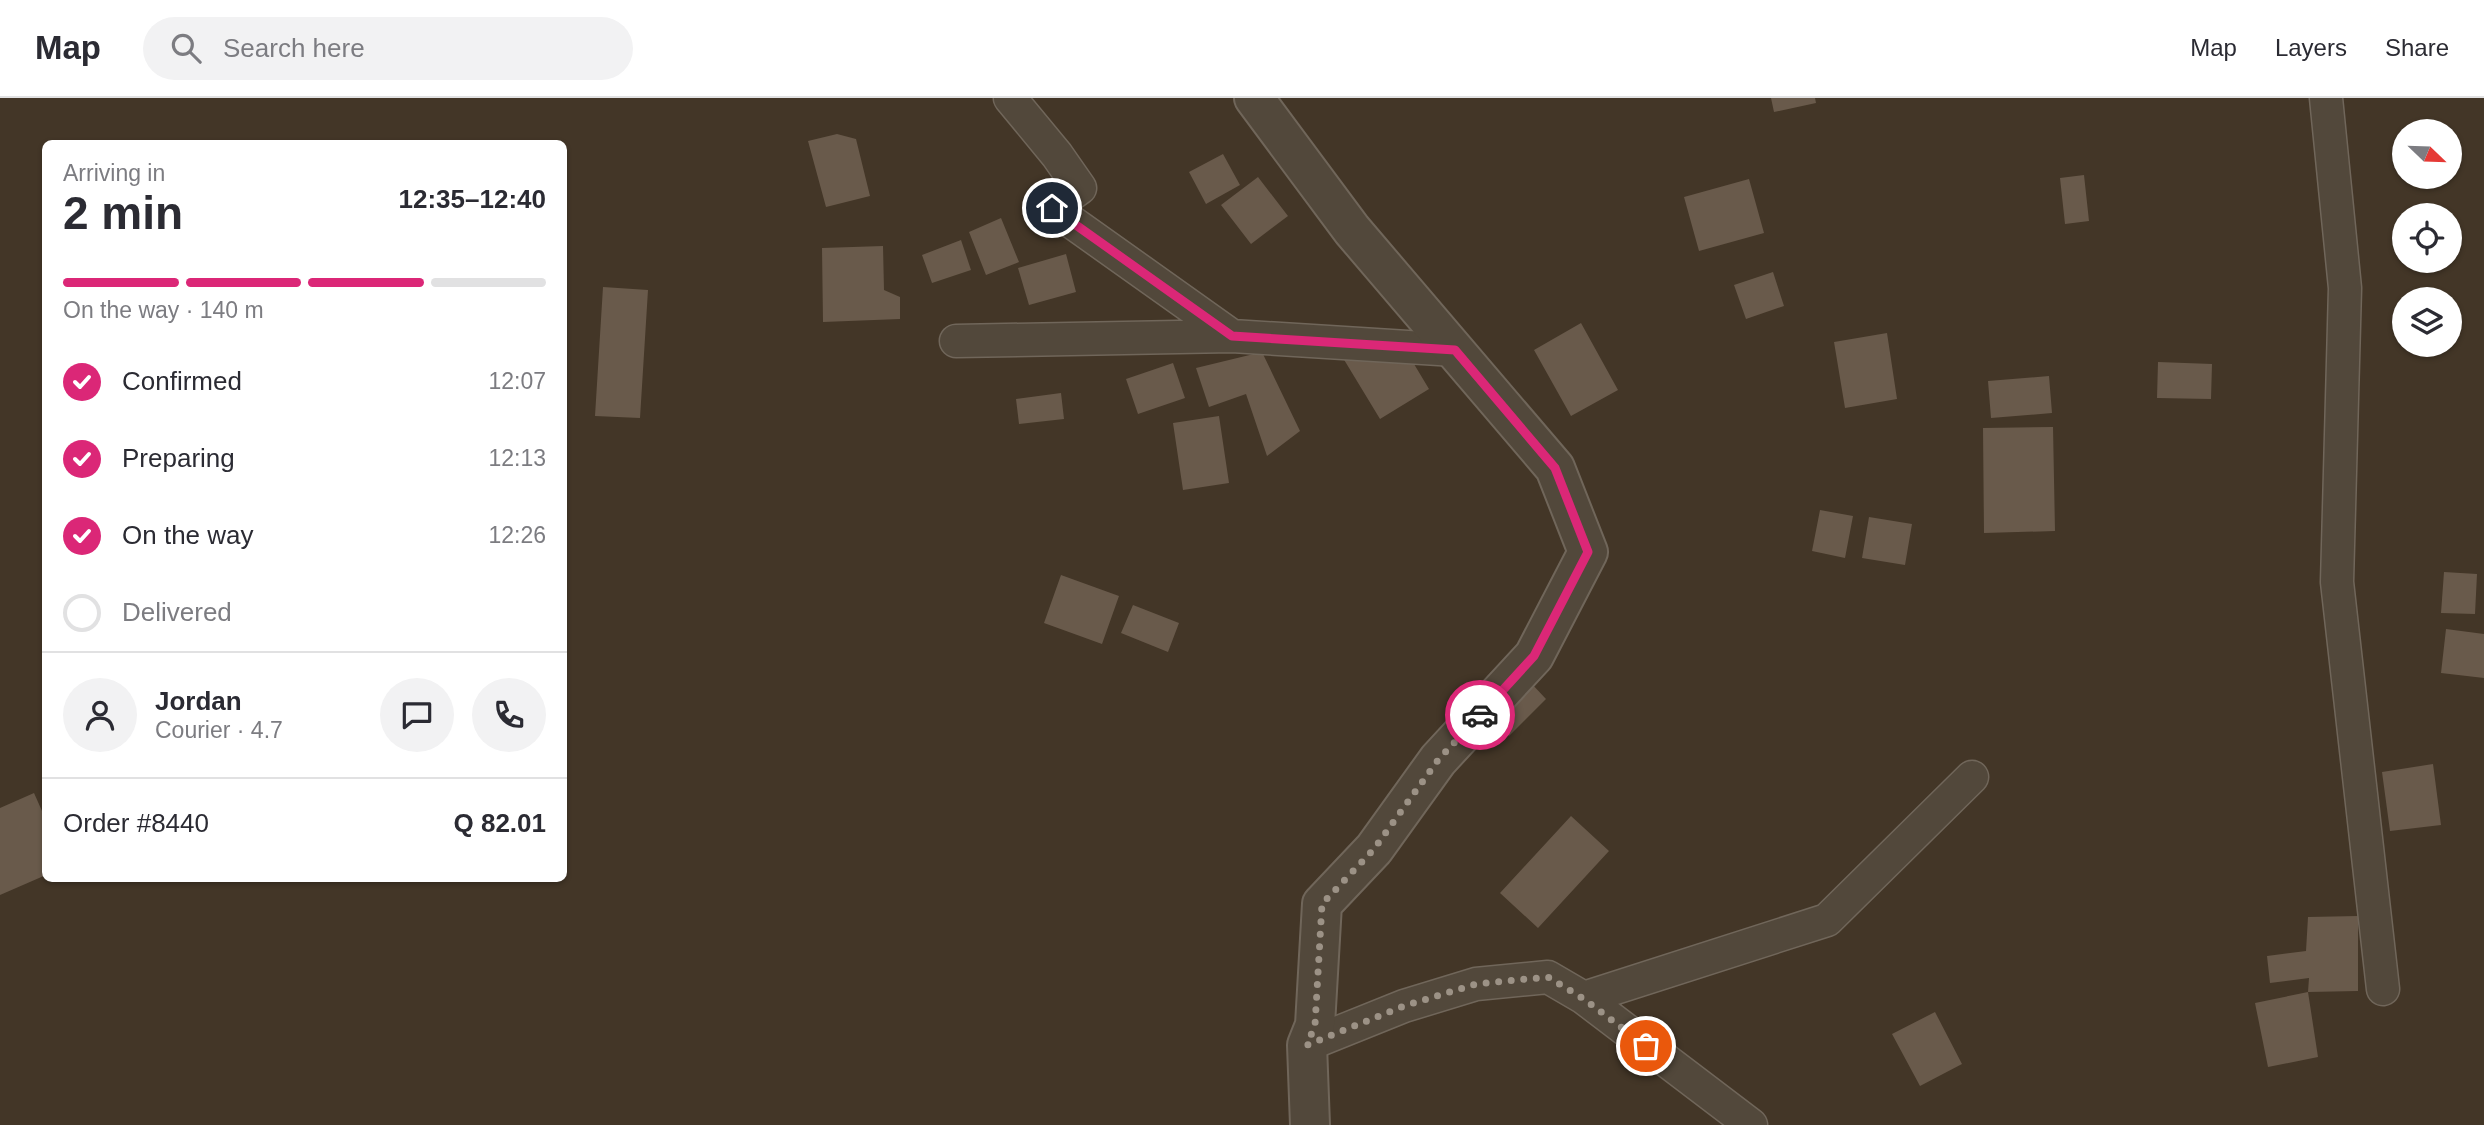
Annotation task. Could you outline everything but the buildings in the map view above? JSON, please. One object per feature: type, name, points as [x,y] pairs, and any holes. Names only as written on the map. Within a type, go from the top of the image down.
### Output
[{"type":"street","points":[[1010,98],[1057,155],[1080,188],[1052,208],[1232,336]]},
{"type":"street","points":[[1254,98],[1352,230],[1555,468],[1588,552],[1534,656],[1438,760],[1374,849],[1322,904],[1315,1025],[1307,1045],[1310,1125]]},
{"type":"street","points":[[2326,98],[2345,288],[2337,583],[2383,989]]},
{"type":"street","points":[[956,341],[1232,336],[1455,350]]},
{"type":"street","points":[[1584,999],[1827,920],[1972,777]]},
{"type":"street","points":[[1307,1045],[1404,1006],[1476,984],[1548,977],[1584,999],[1751,1125]]},
{"type":"way so far","points":[[1480,715],[1438,760],[1374,849],[1322,904],[1315,1025],[1307,1045],[1404,1006],[1476,984],[1548,977],[1584,999],[1646,1046]]},
{"type":"route","points":[[1052,208],[1232,336],[1455,350],[1555,468],[1588,552],[1534,656],[1480,715]]}]
